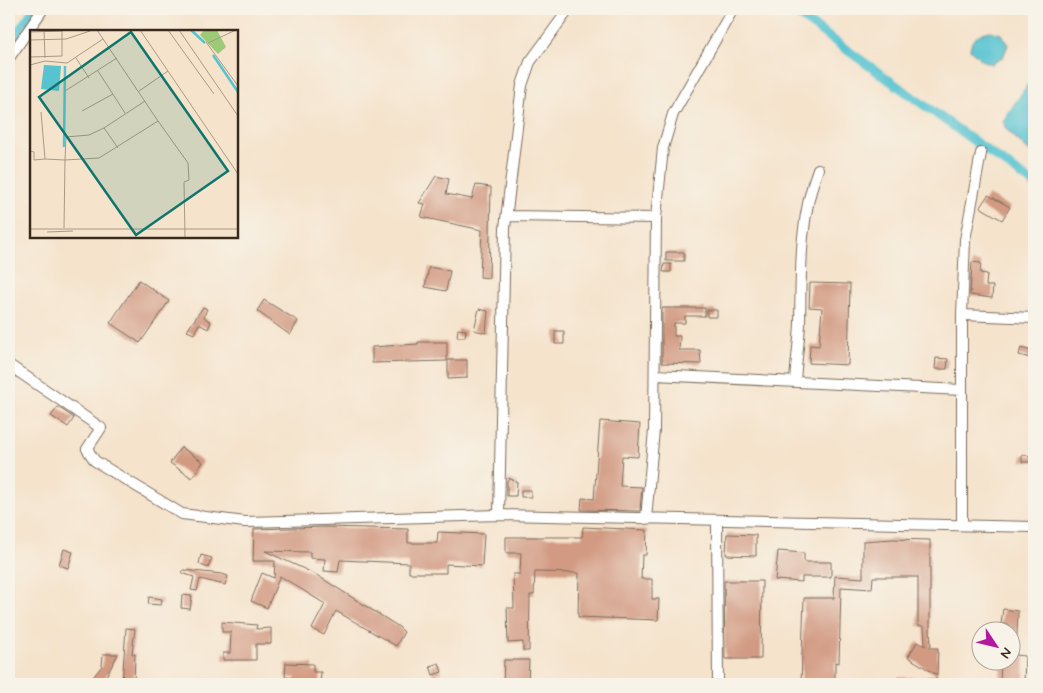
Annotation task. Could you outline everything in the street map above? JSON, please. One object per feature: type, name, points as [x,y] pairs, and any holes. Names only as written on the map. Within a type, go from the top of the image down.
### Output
[{"type":"street","points":[[499,515],[507,216],[522,84],[530,62],[569,9]]},
{"type":"street","points":[[646,519],[654,430],[656,218],[663,148],[673,114],[733,9]]},
{"type":"street","points":[[9,58],[39,10]]},
{"type":"street","points":[[962,525],[962,316],[965,240],[981,153]]},
{"type":"street","points":[[795,382],[805,228],[809,193],[818,169]]},
{"type":"street","points":[[507,216],[656,218]]},
{"type":"street","points":[[962,316],[1034,318]]},
{"type":"street","points":[[9,365],[101,428],[87,449],[95,462],[182,514],[245,522],[499,515],[1034,527]]},
{"type":"street","points":[[655,375],[962,390]]},
{"type":"street","points":[[717,521],[718,684]]},
{"type":"water","points":[[990,31],[1001,34],[1008,45],[1003,57],[991,64],[981,60],[970,49],[972,42],[977,37]]},
{"type":"water","points":[[1034,75],[1034,156],[1006,129],[1003,121]]},
{"type":"building","points":[[436,176],[449,179],[446,194],[472,199],[476,185],[491,187],[489,278],[480,277],[482,230],[421,217],[425,204],[419,203]]},
{"type":"building","points":[[988,195],[1010,207],[1002,220],[980,207]]},
{"type":"building","points":[[666,252],[684,252],[684,261],[666,261]]},
{"type":"building","points":[[972,262],[981,263],[980,273],[987,274],[986,286],[993,286],[992,298],[970,295]]},
{"type":"building","points":[[664,264],[671,264],[671,272],[663,272]]},
{"type":"building","points":[[429,267],[450,271],[446,291],[425,287]]},
{"type":"building","points":[[139,280],[169,301],[140,343],[110,323]]},
{"type":"building","points":[[810,283],[850,284],[848,365],[809,363],[810,345],[819,346],[822,308],[809,307]]},
{"type":"building","points":[[264,300],[298,321],[290,335],[257,311]]},
{"type":"building","points":[[203,307],[207,309],[204,316],[211,322],[208,329],[199,324],[194,334],[187,331]]},
{"type":"building","points":[[662,308],[705,308],[705,316],[685,316],[685,323],[674,323],[674,336],[680,336],[679,350],[700,350],[701,364],[662,363]]},
{"type":"building","points":[[479,309],[488,311],[486,333],[474,330]]},
{"type":"building","points":[[707,310],[717,310],[717,317],[707,317]]},
{"type":"building","points":[[458,329],[466,330],[465,337],[457,337]]},
{"type":"building","points":[[555,331],[564,331],[564,344],[555,344]]},
{"type":"building","points":[[418,342],[447,342],[447,361],[372,363],[372,347],[418,344]]},
{"type":"building","points":[[1021,348],[1032,351],[1030,358],[1019,355]]},
{"type":"building","points":[[936,358],[948,359],[947,369],[935,369]]},
{"type":"building","points":[[448,360],[467,360],[467,378],[448,379]]},
{"type":"building","points":[[58,407],[74,418],[68,427],[51,416]]},
{"type":"building","points":[[600,421],[640,424],[638,457],[622,456],[620,486],[642,487],[640,511],[581,510],[582,498],[594,499]]},
{"type":"building","points":[[181,447],[203,462],[192,478],[170,463]]},
{"type":"building","points":[[1022,455],[1034,456],[1034,462],[1022,462]]},
{"type":"building","points":[[509,478],[517,482],[516,496],[507,496],[507,481]]},
{"type":"building","points":[[521,490],[531,490],[531,497],[521,497]]},
{"type":"building","points":[[327,527],[408,529],[408,543],[437,543],[438,532],[484,534],[482,566],[446,564],[446,573],[409,573],[409,563],[340,560],[338,572],[324,571],[325,559],[310,558],[310,552],[265,551],[315,574],[399,627],[404,632],[396,646],[336,611],[324,635],[312,629],[325,604],[280,576],[267,608],[251,601],[262,573],[274,578],[275,561],[253,561],[254,529]]},
{"type":"building","points":[[583,527],[647,530],[646,555],[642,555],[641,579],[652,579],[652,599],[659,599],[658,620],[578,617],[579,573],[535,572],[534,595],[530,595],[529,651],[523,651],[523,642],[508,643],[507,608],[514,608],[513,574],[520,574],[521,553],[506,553],[506,537],[582,537]]},
{"type":"building","points":[[727,534],[756,535],[756,556],[726,555]]},
{"type":"building","points":[[893,539],[930,540],[930,629],[931,648],[938,648],[937,675],[908,657],[917,642],[925,646],[924,626],[918,626],[918,577],[873,577],[872,589],[841,587],[839,663],[835,662],[835,684],[801,684],[804,598],[834,598],[835,576],[863,578],[863,541]]},
{"type":"building","points":[[64,549],[73,552],[68,568],[59,565]]},
{"type":"building","points":[[778,551],[804,553],[804,562],[831,562],[831,577],[802,577],[802,582],[775,580]]},
{"type":"building","points":[[201,555],[212,558],[208,568],[199,564]]},
{"type":"building","points":[[183,570],[228,576],[225,585],[200,579],[197,591],[191,590],[194,577],[182,573]]},
{"type":"building","points":[[724,581],[762,581],[761,659],[725,659]]},
{"type":"building","points":[[182,595],[192,596],[190,609],[181,608]]},
{"type":"building","points":[[149,597],[162,599],[161,605],[148,604]]},
{"type":"building","points":[[1003,609],[1018,611],[1018,620],[1002,620]]},
{"type":"building","points":[[222,622],[257,625],[256,629],[271,628],[271,644],[256,644],[256,660],[223,660],[223,653],[230,653],[231,632],[222,632]]},
{"type":"building","points":[[126,628],[135,629],[132,654],[135,654],[134,684],[122,684]]},
{"type":"building","points":[[103,654],[118,654],[102,684],[88,684],[102,666]]},
{"type":"building","points":[[1020,655],[1025,656],[1024,684],[1000,684],[1001,670],[1020,670]]},
{"type":"building","points":[[504,660],[529,660],[528,684],[503,684]]},
{"type":"building","points":[[286,663],[313,664],[313,672],[321,672],[320,684],[295,684],[295,678],[285,677]]},
{"type":"building","points":[[439,663],[442,672],[433,675],[430,666]]},
{"type":"building","points":[[898,677],[937,679],[937,684],[898,684]]},
{"type":"waterway","points":[[9,44],[34,9]]},
{"type":"waterway","points":[[790,9],[1034,184]]}]
